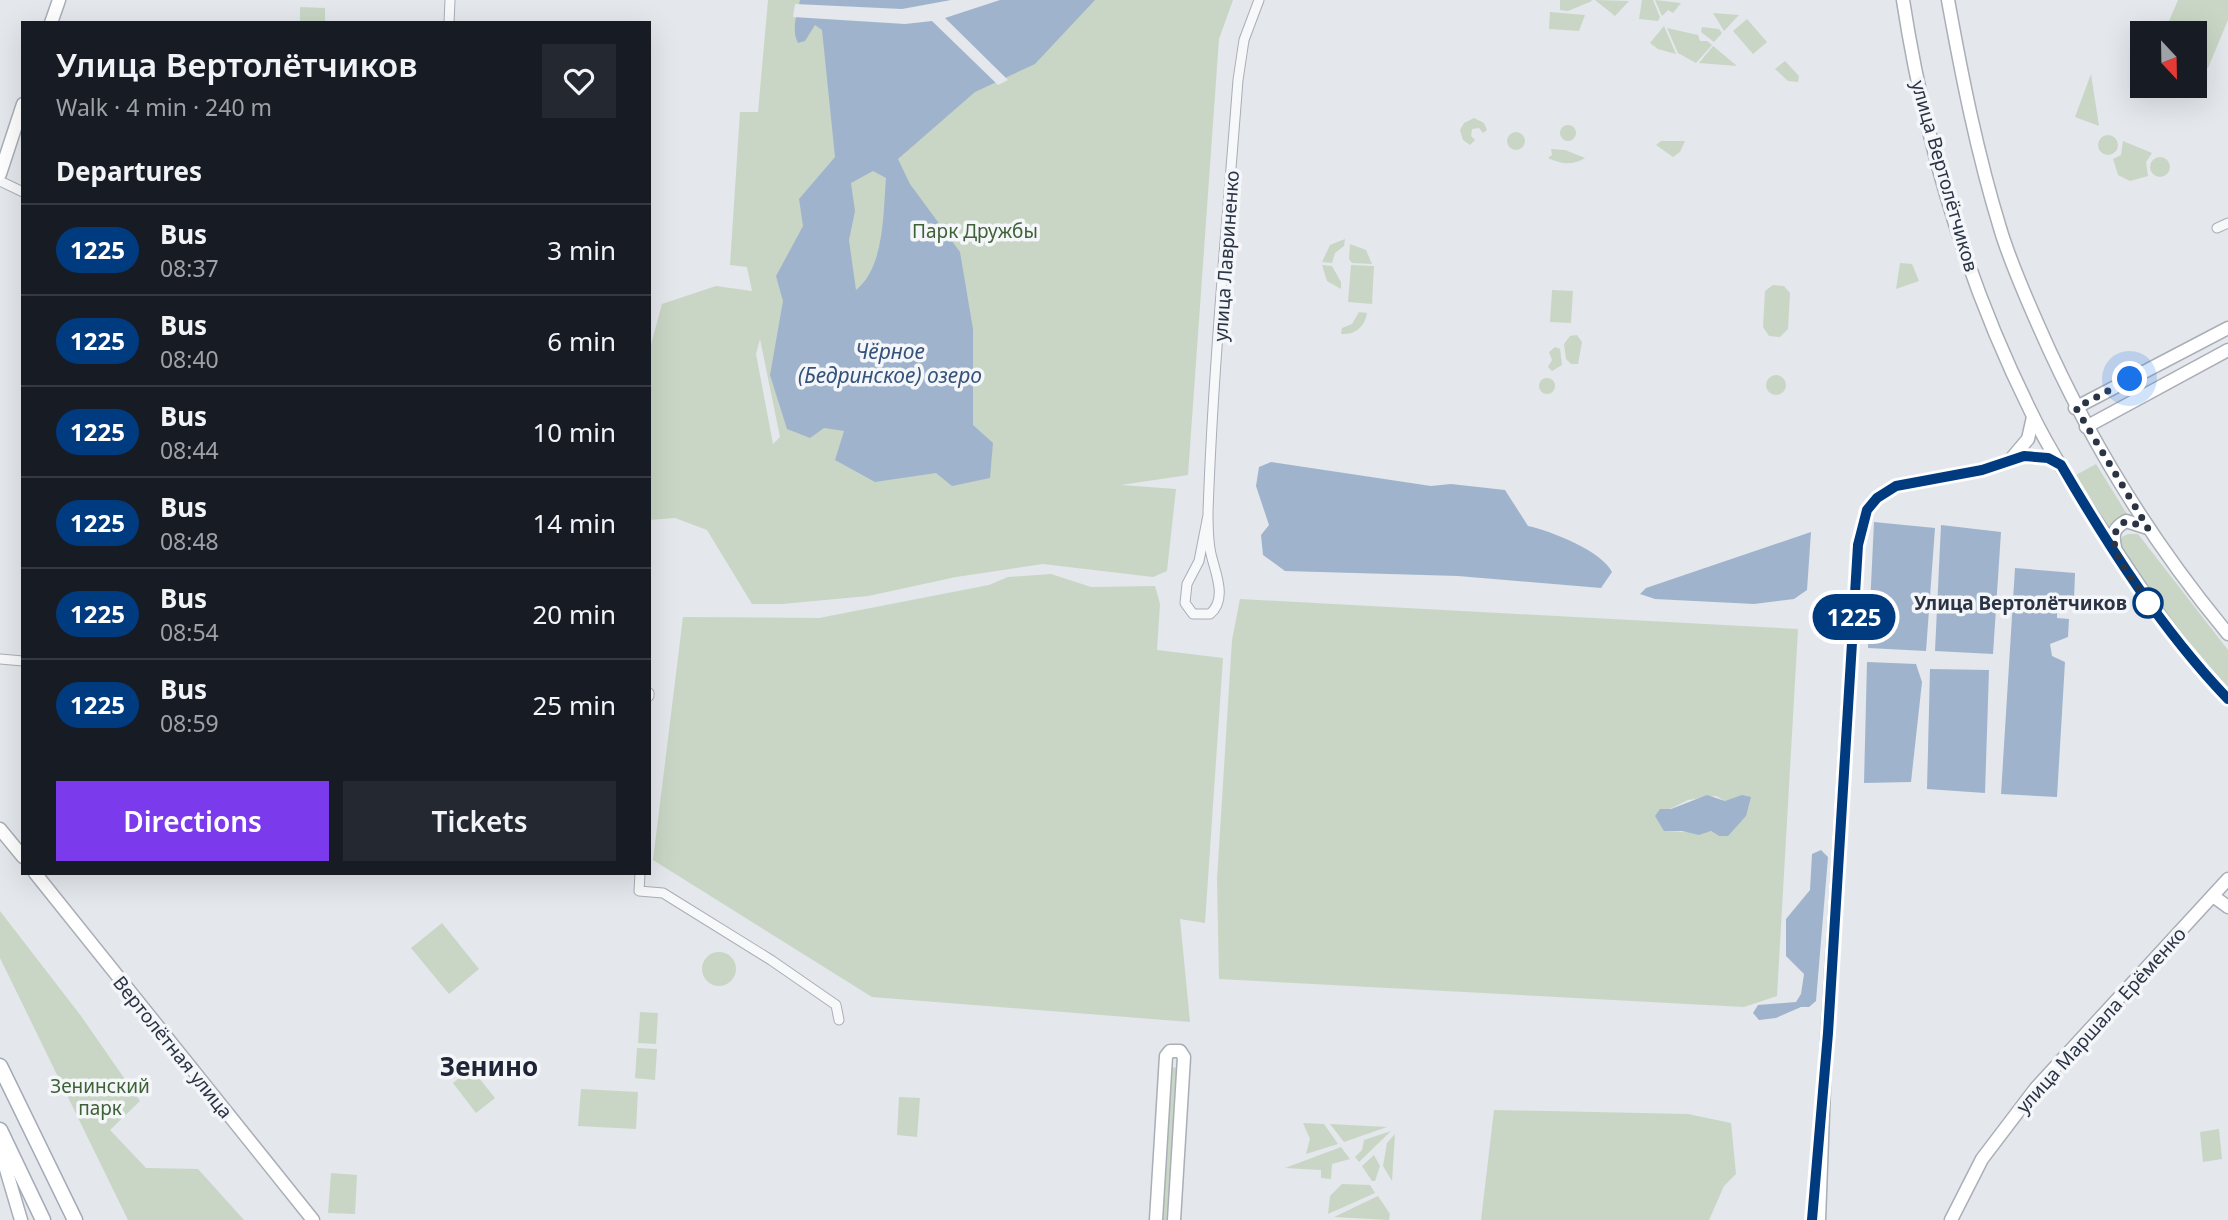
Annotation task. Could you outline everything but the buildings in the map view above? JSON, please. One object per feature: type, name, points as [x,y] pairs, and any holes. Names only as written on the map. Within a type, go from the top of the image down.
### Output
[{"type":"main road","points":[[52,21],[59,0]]},
{"type":"main road","name":"улица Вертолётчиков","points":[[1903,0],[1919,87],[1959,242],[1990,323],[2033,417],[2148,602],[2202,671],[2228,699]]},
{"type":"main road","name":"улица Вертолётчиков","points":[[1948,0],[1968,114],[2001,231],[2076,408],[2148,528],[2192,590],[2228,634]]},
{"type":"main road","points":[[0,174],[21,110]]},
{"type":"main road","points":[[2076,408],[2228,328]]},
{"type":"main road","points":[[2086,427],[2228,350]]},
{"type":"main road","points":[[2011,459],[2028,439],[2033,417]]},
{"type":"main road","points":[[1819,1220],[1822,1110],[1858,545],[1862,523],[1877,498],[1896,486],[1982,470],[2011,459],[2037,456],[2061,465]]},
{"type":"main road","points":[[2115,550],[2113,535],[2116,527],[2126,521],[2148,528]]},
{"type":"main road","points":[[0,829],[21,855]]},
{"type":"main road","name":"Вертолётная улица","points":[[37,875],[313,1220]]},
{"type":"main road","name":"улица Маршала Ерёменко","points":[[1951,1220],[1982,1159],[2036,1088],[2228,880]]},
{"type":"main road","points":[[2213,895],[2228,907]]},
{"type":"main road","points":[[1156,1220],[1166,1056],[1170,1051],[1180,1051],[1184,1057],[1174,1220]]},
{"type":"main road","points":[[0,1066],[75,1220]]},
{"type":"main road","points":[[1812,1220],[1818,1121],[1822,1110]]},
{"type":"main road","points":[[0,1130],[43,1220]]},
{"type":"main road","points":[[0,1149],[21,1220]]},
{"type":"street","points":[[449,21],[450,0]]},
{"type":"street","name":"улица Лавриненко","points":[[1208,515],[1238,80],[1244,40],[1259,0]]},
{"type":"street","points":[[0,181],[21,191]]},
{"type":"street","points":[[2217,228],[2228,223]]},
{"type":"street","points":[[1208,515],[1210,552],[1219,576],[1217,605],[1210,614],[1193,614],[1185,606],[1186,584],[1199,561],[1208,515]]},
{"type":"street","points":[[0,659],[21,661]]},
{"type":"street","points":[[639,875],[639,891],[663,893],[771,960],[836,1005],[839,1020]]},
{"type":"green space","name":"Парк Дружбы","points":[[768,0],[1233,0],[1219,39],[1188,475],[1121,485],[1176,489],[1167,571],[1153,577],[1043,564],[956,577],[868,596],[752,604],[707,530],[675,518],[651,520],[651,345],[662,304],[716,286],[752,291],[747,267],[730,265],[740,112],[758,112]],"holes":[[[760,339],[780,437],[773,444],[756,354]]]},
{"type":"green space","points":[[1560,0],[1592,1],[1568,11],[1560,10]]},
{"type":"green space","points":[[1595,0],[1629,1],[1615,16]]},
{"type":"green space","points":[[1642,0],[1653,0],[1660,17],[1658,21],[1639,19]]},
{"type":"green space","points":[[1655,0],[1681,3],[1673,13],[1668,10],[1662,16]]},
{"type":"green space","points":[[2178,0],[2228,0],[2228,20],[2208,68],[2207,21],[2169,21]]},
{"type":"green space","points":[[300,7],[325,8],[325,21],[300,21]]},
{"type":"green space","points":[[1550,12],[1585,15],[1579,31],[1549,29]]},
{"type":"green space","points":[[1713,13],[1739,15],[1724,31]]},
{"type":"green space","points":[[1747,19],[1767,42],[1753,54],[1733,31]]},
{"type":"green space","points":[[1664,26],[1676,54],[1658,49],[1650,43]]},
{"type":"green space","points":[[1702,27],[1719,29],[1722,33],[1714,42],[1701,32]]},
{"type":"green space","points":[[1667,28],[1698,35],[1700,41],[1707,41],[1712,45],[1696,63],[1678,53]]},
{"type":"green space","points":[[1713,46],[1737,66],[1699,63]]},
{"type":"green space","points":[[1785,61],[1799,76],[1798,82],[1788,81],[1775,69]]},
{"type":"green space","points":[[2091,74],[2099,126],[2075,117]]},
{"type":"green space","points":[[1474,118],[1484,123],[1487,130],[1483,133],[1479,128],[1472,129],[1471,136],[1475,140],[1470,145],[1463,140],[1460,130],[1464,123]]},
{"type":"green space","points":[[1565,125],[1571,125],[1576,133],[1574,139],[1565,141],[1560,136],[1560,130]]},
{"type":"green space","points":[[1516,132],[1522,135],[1525,141],[1522,147],[1516,150],[1510,147],[1507,141],[1510,135]]},
{"type":"green space","points":[[2108,135],[2115,138],[2118,145],[2115,152],[2108,155],[2101,152],[2098,145],[2101,138]]},
{"type":"green space","points":[[1661,141],[1685,141],[1680,152],[1673,157],[1656,145]]},
{"type":"green space","points":[[2123,141],[2152,153],[2146,162],[2148,176],[2130,181],[2118,175],[2113,159],[2121,155]]},
{"type":"green space","points":[[1551,149],[1565,150],[1585,158],[1571,163],[1557,162],[1548,158],[1552,155]]},
{"type":"green space","points":[[2160,157],[2167,160],[2170,167],[2167,174],[2160,177],[2153,174],[2150,167],[2153,160]]},
{"type":"green space","points":[[1345,239],[1344,246],[1335,253],[1332,263],[1322,262],[1330,245]]},
{"type":"green space","points":[[1350,244],[1366,250],[1372,264],[1352,263],[1349,259]]},
{"type":"green space","points":[[1900,263],[1912,264],[1919,281],[1896,289]]},
{"type":"green space","points":[[1322,265],[1332,266],[1341,282],[1341,289],[1327,281]]},
{"type":"green space","points":[[1351,265],[1374,266],[1372,304],[1348,302]]},
{"type":"green space","points":[[1773,285],[1784,286],[1790,293],[1788,329],[1780,337],[1769,336],[1763,327],[1765,291]]},
{"type":"green space","points":[[1552,290],[1573,291],[1571,323],[1550,322]]},
{"type":"green space","points":[[1359,312],[1367,313],[1362,326],[1351,333],[1341,334],[1342,328],[1352,324]]},
{"type":"green space","points":[[1577,335],[1582,342],[1578,364],[1571,364],[1566,359],[1564,344],[1570,336]]},
{"type":"green space","points":[[1555,347],[1560,349],[1562,365],[1552,371],[1548,367],[1552,360],[1549,352]]},
{"type":"green space","points":[[1776,375],[1783,378],[1786,385],[1783,392],[1776,395],[1769,392],[1766,385],[1769,378]]},
{"type":"green space","points":[[1547,378],[1553,380],[1553,392],[1547,394],[1541,392],[1539,386],[1541,380]]},
{"type":"green space","points":[[2096,464],[2127,514],[2108,526],[2076,475]]},
{"type":"green space","points":[[2138,534],[2228,650],[2228,688],[2174,624],[2120,546],[2122,537]]},
{"type":"green space","points":[[1051,574],[1091,587],[1155,586],[1160,604],[1157,650],[1223,658],[1205,923],[1180,919],[1190,1022],[872,997],[653,860],[683,617],[819,618],[989,585],[1008,577]]},
{"type":"green space","points":[[1240,599],[1798,629],[1777,996],[1744,1007],[1219,979],[1217,879],[1232,640]],"holes":[[[1716,796],[1725,801],[1734,800],[1746,816],[1719,836],[1711,831],[1664,831],[1660,809],[1670,809],[1688,800]]]},
{"type":"green space","name":"Зенинский парк","points":[[0,911],[81,1016],[140,1101],[110,1130],[146,1168],[198,1169],[244,1220],[128,1220],[0,958]]},
{"type":"green space","points":[[442,923],[479,969],[449,994],[411,948]]},
{"type":"green space","points":[[719,952],[731,957],[736,969],[731,981],[719,986],[707,981],[702,969],[707,957]]},
{"type":"green space","points":[[640,1012],[658,1013],[656,1044],[638,1043]]},
{"type":"green space","points":[[637,1048],[657,1049],[655,1080],[635,1078]]},
{"type":"green space","points":[[1171,1067],[1177,1068],[1167,1220],[1162,1220]]},
{"type":"green space","points":[[471,1068],[495,1098],[476,1113],[453,1083]]},
{"type":"green space","points":[[581,1089],[638,1092],[636,1129],[578,1126]]},
{"type":"green space","points":[[899,1097],[920,1098],[917,1137],[897,1135]]},
{"type":"green space","points":[[1494,1110],[1688,1114],[1731,1123],[1736,1174],[1724,1186],[1709,1220],[1481,1220]]},
{"type":"green space","points":[[1303,1123],[1324,1124],[1338,1144],[1306,1154],[1310,1139]]},
{"type":"green space","points":[[1330,1124],[1387,1127],[1344,1142]]},
{"type":"green space","points":[[2219,1129],[2222,1159],[2203,1162],[2200,1132]]},
{"type":"green space","points":[[1391,1131],[1359,1162],[1355,1157],[1362,1150],[1364,1140]]},
{"type":"green space","points":[[1395,1134],[1392,1181],[1383,1166],[1387,1143]]},
{"type":"green space","points":[[1341,1147],[1350,1159],[1332,1164],[1331,1179],[1321,1178],[1321,1170],[1285,1168]]},
{"type":"green space","points":[[1374,1155],[1380,1166],[1375,1181],[1372,1181],[1362,1166]]},
{"type":"green space","points":[[331,1173],[357,1175],[355,1214],[328,1213]]},
{"type":"green space","points":[[1342,1184],[1370,1185],[1375,1193],[1328,1214],[1330,1196]]},
{"type":"green space","points":[[1378,1196],[1390,1214],[1389,1220],[1334,1217]]},
{"type":"water","name":"Чёрное (Бедринское) озеро","points":[[800,0],[1095,0],[1035,64],[975,92],[898,159],[910,184],[960,252],[973,329],[973,425],[993,443],[990,478],[952,486],[936,473],[875,482],[835,460],[844,431],[824,428],[810,438],[787,429],[770,375],[783,301],[776,276],[803,226],[799,199],[835,157],[822,30],[815,25],[805,41],[798,43],[795,27]],"holes":[[[873,171],[886,178],[883,222],[877,253],[872,268],[856,290],[849,240],[855,211],[851,183]]]},
{"type":"water","points":[[1271,462],[1431,486],[1451,484],[1505,490],[1528,526],[1562,537],[1587,550],[1612,572],[1601,588],[1458,576],[1285,571],[1263,555],[1261,535],[1269,525],[1256,486],[1259,467]]},
{"type":"water","points":[[1874,522],[1935,528],[1926,651],[1868,648]]},
{"type":"water","points":[[1941,525],[2001,532],[1993,654],[1935,651]]},
{"type":"water","points":[[1811,532],[1807,590],[1794,599],[1754,604],[1655,599],[1640,594],[1646,588]]},
{"type":"water","points":[[2015,568],[2075,573],[2074,601],[2057,605],[2057,618],[2069,619],[2068,637],[2050,644],[2052,656],[2065,662],[2057,797],[2001,794]]},
{"type":"water","points":[[1867,662],[1916,664],[1922,682],[1911,782],[1864,783]]},
{"type":"water","points":[[1930,669],[1989,670],[1985,793],[1927,789]]},
{"type":"water","points":[[1707,795],[1725,801],[1742,795],[1751,797],[1746,816],[1728,836],[1719,836],[1711,831],[1699,835],[1664,831],[1655,816],[1660,809],[1671,809]]},
{"type":"water","points":[[1821,850],[1828,857],[1816,1001],[1809,1007],[1801,1007],[1776,1018],[1759,1020],[1753,1013],[1758,1005],[1796,1002],[1801,994],[1804,974],[1786,956],[1786,919],[1810,890],[1812,854]]},
{"type":"pier","points":[[951,0],[1000,0],[945,18],[1008,80],[998,85],[932,21],[905,24],[793,17],[795,4],[902,9]]},
{"type":"bus line","name":"1225","points":[[1812,1220],[1818,1121],[1822,1110],[1828,1033],[1858,545],[1867,510],[1877,498],[1910,481],[1982,470],[2024,456],[2048,458],[2061,465],[2148,602],[2202,671],[2228,699]]},
{"type":"place","name":"Улица Вертолётчиков","points":[[2148,603]]},
{"type":"district","name":"Зенино","points":[[489,1067]]},
{"type":"route","points":[[2130,379],[2076,408],[2101,454],[2148,528],[2137,522],[2126,521],[2116,527],[2113,535],[2115,550],[2148,603]]}]
